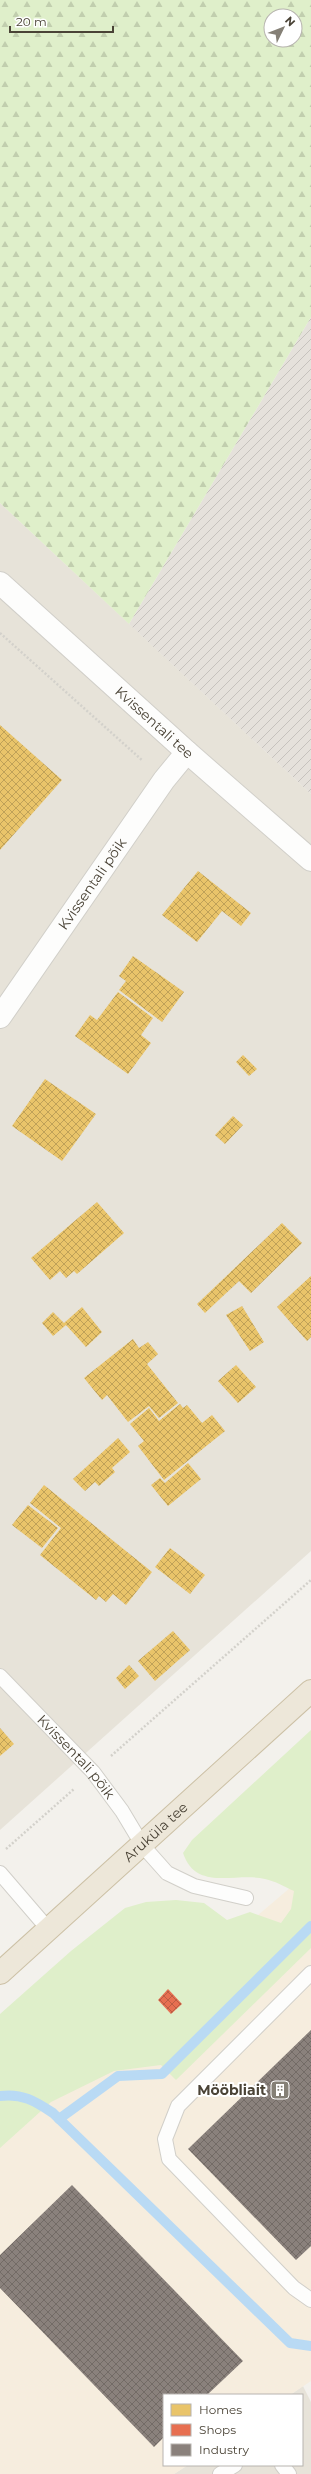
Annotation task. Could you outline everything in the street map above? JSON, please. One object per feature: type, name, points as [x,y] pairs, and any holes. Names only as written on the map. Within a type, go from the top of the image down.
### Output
[{"type":"highway","name":"Aruküla tee","points":[[0,1973],[143,1846],[311,1691]]},
{"type":"street","name":"Kvissentali tee","points":[[0,583],[187,752],[311,860]]},
{"type":"street","name":"Kvissentali põik","points":[[0,1017],[164,780],[187,752]]},
{"type":"lane","name":"Kvissentali põik","points":[[0,1676],[93,1772],[122,1810],[143,1846],[167,1873],[194,1886],[246,1898]]},
{"type":"lane","points":[[0,1873],[49,1930]]},
{"type":"lane","points":[[311,1973],[178,2106],[165,2139],[169,2159],[294,2288],[311,2300]]},
{"type":"lane","points":[[220,2474],[233,2466]]},
{"type":"lane","points":[[283,2466],[289,2474]]},
{"type":"path","points":[[0,633],[164,780]]},
{"type":"path","points":[[0,1855],[311,1580]]},
{"type":"shaded area","points":[[311,317],[311,794],[129,624]]},
{"type":"shaded area","points":[[0,503],[311,794],[311,1551],[0,1830]]},
{"type":"shaded area","points":[[311,1870],[311,2381],[292,2394],[163,2394],[163,2466],[186,2466],[174,2474],[0,2474],[0,2135]]},
{"type":"shaded area","points":[[303,2386],[311,2402],[311,2474],[174,2474],[186,2466],[303,2466],[303,2394],[291,2394]]},
{"type":"green space","points":[[0,0],[311,0],[311,317],[129,624],[0,503]]},
{"type":"green space","points":[[311,1730],[311,1948],[176,2080],[161,2065],[114,2071],[51,2102],[0,2148],[0,2014],[71,1951],[125,1908],[146,1902],[176,1900],[204,1903],[227,1920],[250,1912],[281,1923],[291,1909],[294,1891],[265,1879],[254,1877],[207,1877],[197,1873],[189,1865],[183,1853],[192,1840]]},
{"type":"building: Homes","points":[[0,725],[62,780],[0,850]]},
{"type":"building: Homes","points":[[198,871],[251,913],[241,926],[222,911],[197,942],[162,915]]},
{"type":"building: Homes","points":[[133,956],[184,992],[162,1022],[119,990],[126,981],[119,976]]},
{"type":"building: Homes","points":[[118,992],[153,1018],[141,1035],[151,1043],[128,1074],[75,1036],[90,1015],[97,1020]]},
{"type":"building: Homes","points":[[243,1055],[257,1069],[249,1076],[236,1062]]},
{"type":"building: Homes","points":[[45,1079],[96,1114],[62,1161],[12,1126]]},
{"type":"building: Homes","points":[[233,1116],[243,1125],[225,1144],[215,1135]]},
{"type":"building: Homes","points":[[97,1202],[124,1233],[77,1274],[74,1271],[66,1278],[60,1271],[50,1280],[31,1258]]},
{"type":"building: Homes","points":[[282,1223],[302,1243],[251,1293],[239,1281],[205,1313],[197,1304]]},
{"type":"building: Homes","points":[[311,1276],[311,1337],[307,1341],[277,1307]]},
{"type":"building: Homes","points":[[242,1306],[264,1342],[250,1351],[226,1315]]},
{"type":"building: Homes","points":[[82,1307],[102,1332],[86,1347],[66,1325],[53,1336],[42,1323],[53,1312],[64,1323]]},
{"type":"building: Homes","points":[[133,1339],[139,1348],[148,1342],[158,1354],[147,1364],[178,1403],[159,1418],[149,1406],[128,1422],[107,1395],[102,1400],[84,1378]]},
{"type":"building: Homes","points":[[236,1365],[256,1387],[238,1403],[218,1381]]},
{"type":"building: Homes","points":[[180,1404],[183,1408],[187,1405],[202,1423],[212,1415],[225,1431],[164,1480],[138,1446],[144,1441],[130,1424],[149,1408],[159,1421]]},
{"type":"building: Homes","points":[[118,1438],[130,1452],[112,1468],[115,1472],[99,1486],[95,1482],[85,1491],[73,1479]]},
{"type":"building: Homes","points":[[188,1463],[201,1479],[168,1506],[151,1485],[160,1478],[165,1483]]},
{"type":"building: Homes","points":[[44,1485],[152,1572],[126,1605],[113,1594],[106,1602],[99,1596],[96,1600],[40,1555],[61,1528],[30,1503]]},
{"type":"building: Homes","points":[[28,1505],[58,1528],[42,1548],[12,1525]]},
{"type":"building: Homes","points":[[170,1548],[205,1575],[190,1594],[155,1567]]},
{"type":"building: Homes","points":[[173,1631],[190,1650],[155,1681],[138,1661]]},
{"type":"building: Homes","points":[[129,1665],[139,1676],[125,1689],[116,1678]]},
{"type":"building: Homes","points":[[0,1728],[14,1744],[0,1756]]},
{"type":"building: Shops","points":[[168,1989],[182,2004],[171,2014],[158,2000]]},
{"type":"building: Industry","name":"Mööbliait","points":[[311,2030],[311,2246],[296,2260],[188,2149]]},
{"type":"building: Industry","points":[[72,2185],[243,2361],[208,2394],[163,2394],[163,2438],[154,2447],[0,2288],[0,2255]]},
{"type":"waterway","points":[[59,2119],[118,2076],[162,2074],[311,1926]]},
{"type":"waterway","points":[[0,2096],[8,2095],[22,2097],[53,2113],[290,2343],[311,2346]]},
{"type":"place","name":"Mööbliait","points":[[280,2090]]}]
